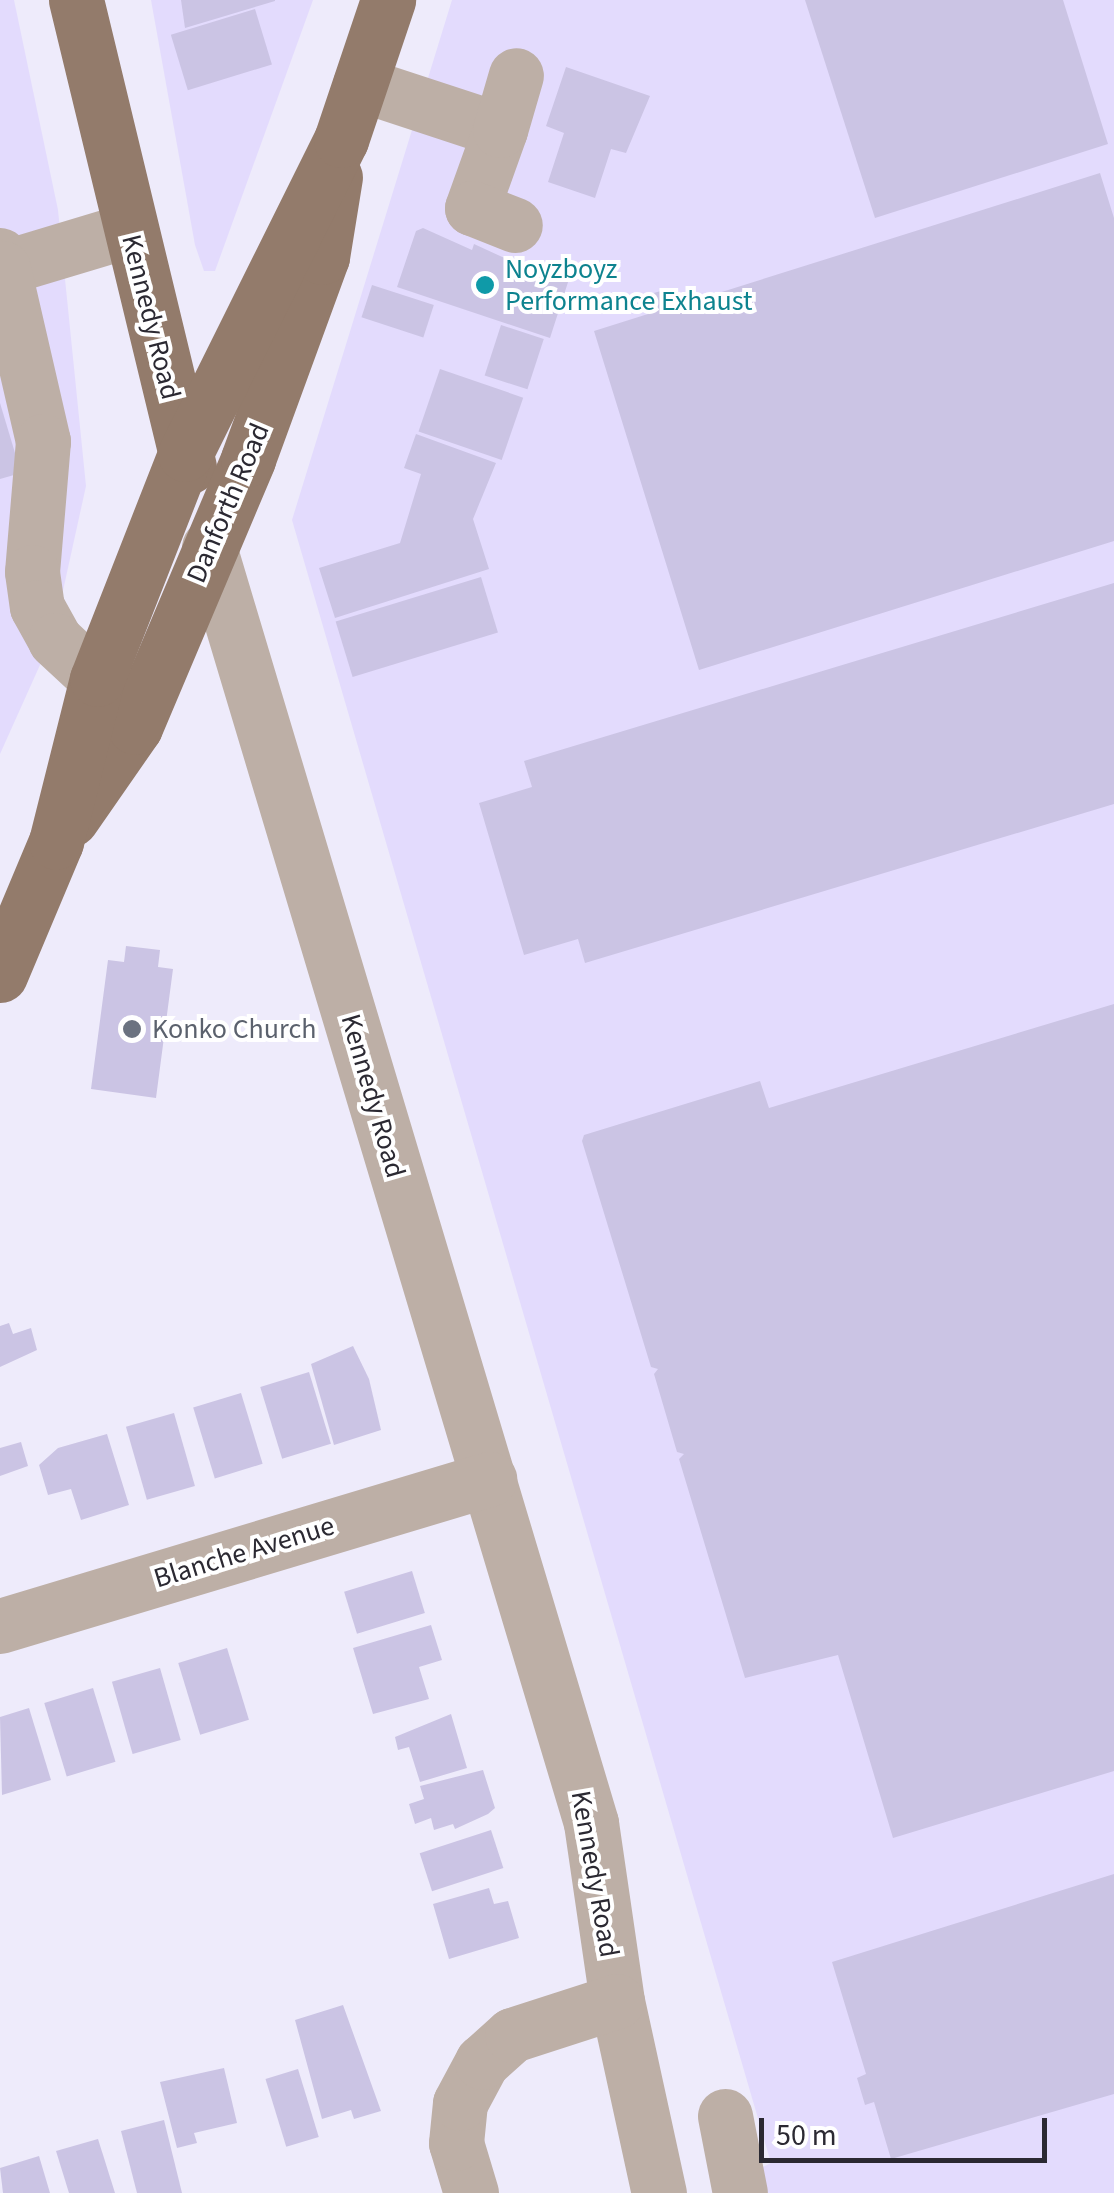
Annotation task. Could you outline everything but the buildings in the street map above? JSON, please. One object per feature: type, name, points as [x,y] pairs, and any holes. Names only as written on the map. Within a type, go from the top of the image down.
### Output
[{"type":"main road","name":"Kennedy Road","points":[[76,0],[129,230],[210,546]]},
{"type":"main road","name":"Danforth Road","points":[[0,975],[56,842],[97,679],[185,454],[340,140],[388,0]]},
{"type":"main road","name":"Danforth Road","points":[[56,842],[135,728],[210,546],[322,257],[340,140]]},
{"type":"street","points":[[515,224],[472,208],[516,75]]},
{"type":"street","points":[[360,84],[500,130]]},
{"type":"street","points":[[97,679],[55,640],[37,607],[32,557],[43,441],[2,261],[129,230]]},
{"type":"street","name":"Kennedy Road","points":[[210,546],[591,1823],[618,2001],[659,2193]]},
{"type":"street","name":"Blanche Avenue","points":[[0,1626],[489,1478]]},
{"type":"street","points":[[453,2188],[460,2103],[482,2062],[512,2035],[618,2001]]},
{"type":"street","points":[[726,2116],[740,2193]]},
{"type":"shaded area","points":[[0,0],[14,0],[58,210],[86,486],[53,636],[0,754]]},
{"type":"shaded area","points":[[151,0],[313,0],[215,271],[204,271],[195,245]]},
{"type":"shaded area","points":[[452,0],[1114,0],[1114,2193],[712,2193],[771,2163],[292,520]]},
{"type":"place","name":"Noyzboyz Performance Exhaust","points":[[485,285]]},
{"type":"place","name":"Konko Church","points":[[132,1029]]}]
